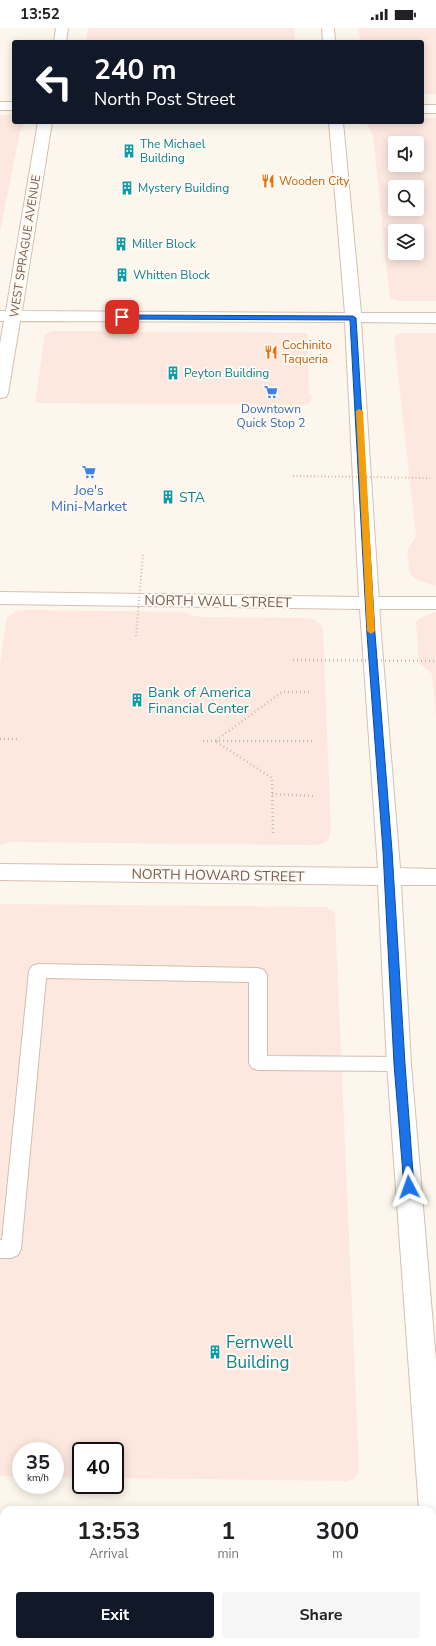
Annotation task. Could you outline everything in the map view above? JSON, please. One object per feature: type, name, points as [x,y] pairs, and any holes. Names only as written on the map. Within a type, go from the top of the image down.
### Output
[{"type":"street","points":[[60,40],[62,28]]},
{"type":"street","points":[[328,28],[329,40]]},
{"type":"street","points":[[0,106],[12,106]]},
{"type":"street","points":[[424,109],[436,109]]},
{"type":"street","name":"WEST SPRAGUE AVENUE","points":[[0,393],[7,316],[45,124]]},
{"type":"street","points":[[336,124],[353,318],[400,1064],[433,1506]]},
{"type":"street","points":[[7,316],[436,318]]},
{"type":"street","name":"NORTH WALL STREET","points":[[0,598],[436,604]]},
{"type":"street","name":"NORTH HOWARD STREET","points":[[0,872],[436,877]]},
{"type":"lane","points":[[0,1249],[11,1249],[38,971],[258,975],[258,1063],[400,1064]]},
{"type":"path","points":[[293,476],[430,478]]},
{"type":"path","points":[[136,636],[143,554]]},
{"type":"path","points":[[293,660],[436,661]]},
{"type":"path","points":[[215,741],[282,692],[310,692]]},
{"type":"path","points":[[0,739],[17,739]]},
{"type":"path","points":[[203,741],[312,741]]},
{"type":"path","points":[[215,741],[272,778],[273,833]]},
{"type":"path","points":[[272,794],[314,796]]},
{"type":"shaded area","points":[[88,28],[294,28],[295,40],[86,40]]},
{"type":"shaded area","points":[[358,28],[436,28],[436,94],[424,94],[424,40],[361,40]]},
{"type":"shaded area","points":[[0,115],[12,115],[12,124],[24,124],[20,132],[0,232]]},
{"type":"shaded area","points":[[424,118],[436,118],[436,301],[398,301],[390,299],[373,135],[367,124],[424,124]]},
{"type":"shaded area","name":"Peyton Building","points":[[52,331],[306,333],[308,336],[309,393],[312,397],[308,405],[35,403],[45,334]]},
{"type":"shaded area","points":[[436,333],[436,586],[415,579],[410,573],[407,551],[416,536],[394,338],[398,334]]},
{"type":"shaded area","points":[[17,611],[181,612],[200,617],[303,618],[313,619],[320,623],[323,629],[331,832],[328,840],[321,844],[314,845],[9,842],[0,845],[0,664],[7,617]]},
{"type":"shaded area","points":[[436,612],[436,716],[432,674],[419,663],[416,622],[420,618]]},
{"type":"shaded area","points":[[0,904],[326,907],[335,913],[359,1468],[358,1474],[354,1479],[346,1481],[124,1478],[124,1442],[72,1442],[72,1478],[64,1477],[64,1442],[12,1442],[12,1477],[0,1476]]},
{"type":"slow traffic","points":[[359,411],[371,631]]},
{"type":"place","name":"The Michael Building","points":[[129,151]]},
{"type":"place","name":"Wooden City","points":[[268,181]]},
{"type":"place","name":"Mystery Building","points":[[127,188]]},
{"type":"place","name":"Miller Block","points":[[121,244]]},
{"type":"place","name":"Whitten Block","points":[[122,275]]},
{"type":"place","name":"Cochinito Taqueria","points":[[271,352]]},
{"type":"place","name":"Peyton Building","points":[[173,373]]},
{"type":"place","name":"Downtown Quick Stop 2","points":[[271,392]]},
{"type":"place","name":"Joe's Mini-Market","points":[[89,472]]},
{"type":"place","name":"STA","points":[[168,497]]},
{"type":"place","name":"Bank of America Financial Center","points":[[137,700]]},
{"type":"place","name":"Fernwell Building","points":[[215,1352]]},
{"type":"route","points":[[122,317],[353,318],[362,453],[371,634],[388,851],[400,1064],[409,1187]]}]
